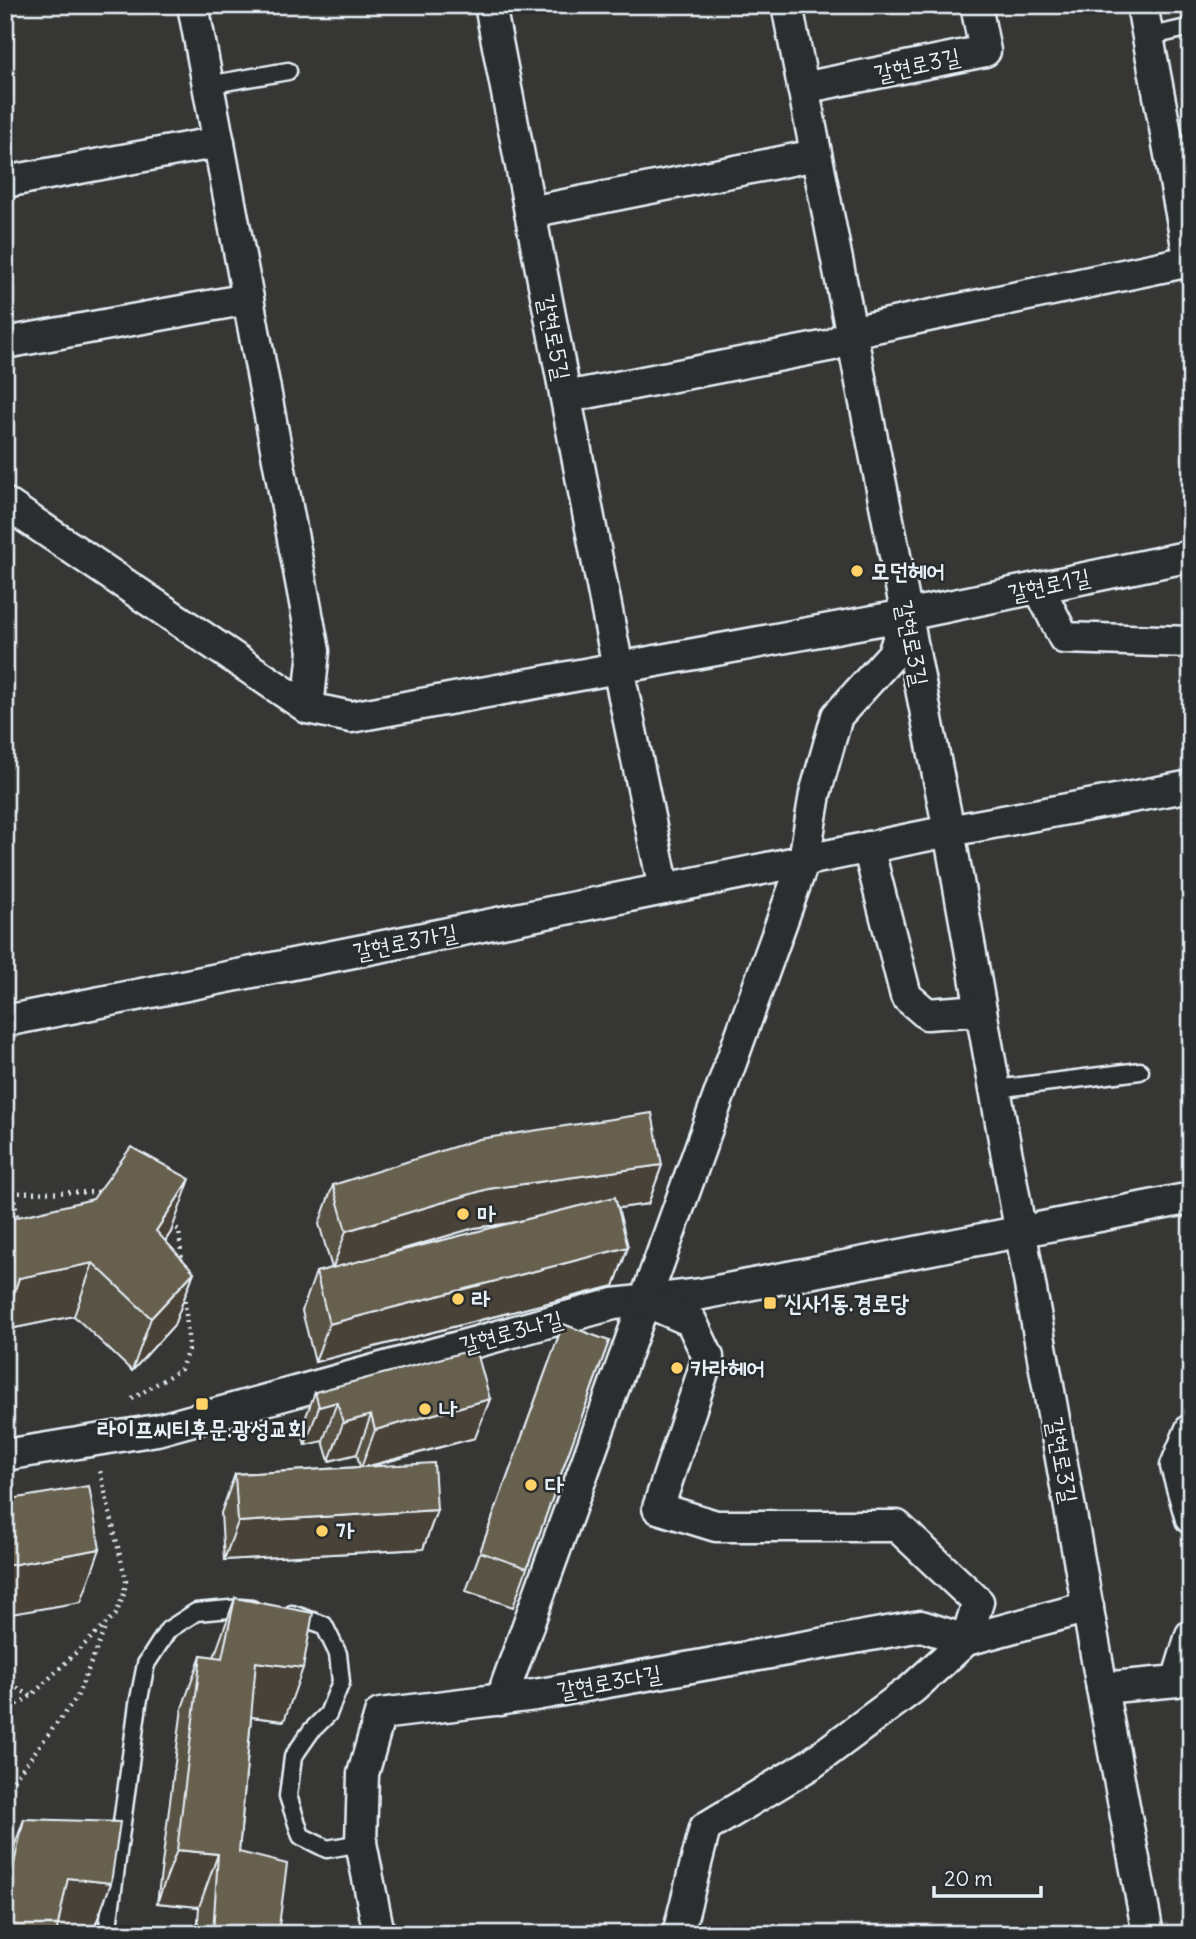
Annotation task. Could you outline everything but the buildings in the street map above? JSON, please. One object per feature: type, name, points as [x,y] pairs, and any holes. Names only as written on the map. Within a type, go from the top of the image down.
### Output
[{"type":"street","points":[[193,5],[314,651],[308,708]]},
{"type":"street","name":"갈현로5길","points":[[490,5],[618,668],[664,889]]},
{"type":"street","name":"갈현로3길","points":[[787,5],[949,831],[1148,1934]]},
{"type":"street","name":"갈현로3길","points":[[803,88],[985,51],[976,5]]},
{"type":"street","points":[[566,397],[833,345],[851,332],[1190,264],[1142,5]]},
{"type":"street","points":[[5,182],[219,142]]},
{"type":"street","points":[[530,212],[816,155]]},
{"type":"street","points":[[5,343],[248,299]]},
{"type":"street","points":[[5,503],[308,708],[351,717],[906,615],[893,654],[837,716],[815,794],[804,860],[501,1700]]},
{"type":"street","name":"갈현로1길","points":[[906,615],[1191,556]]},
{"type":"street","points":[[1039,587],[1064,638],[1191,642]]},
{"type":"street","points":[[949,831],[1191,786]]},
{"type":"street","name":"갈현로3가길","points":[[5,1021],[949,831]]},
{"type":"street","points":[[868,847],[906,996],[927,1014],[981,1010]]},
{"type":"street","points":[[1021,1232],[1191,1198]]},
{"type":"street","name":"갈현로3나길","points":[[5,1455],[157,1430],[614,1304],[702,1294],[1021,1232]]},
{"type":"street","points":[[645,1301],[691,1321],[708,1357],[658,1508],[716,1526],[897,1526],[978,1602],[966,1640]]},
{"type":"street","points":[[1191,1429],[1176,1466],[1191,1519]]},
{"type":"street","points":[[678,1934],[705,1828],[811,1765],[913,1688],[966,1640],[1088,1607]]},
{"type":"street","name":"갈현로3다길","points":[[361,1843],[363,1774],[380,1714],[536,1695],[921,1626],[966,1640]]},
{"type":"street","points":[[1102,1688],[1184,1682],[1191,1635]]},
{"type":"street","points":[[361,1843],[379,1934]]},
{"type":"lane","points":[[1148,37],[1191,27]]},
{"type":"lane","points":[[208,85],[288,71]]},
{"type":"lane","points":[[996,1089],[1140,1071]]},
{"type":"lane","points":[[107,1934],[138,1704],[146,1664],[168,1630],[196,1612],[241,1608],[272,1611],[291,1613],[324,1625],[338,1654],[341,1682],[328,1714],[311,1731],[293,1757],[288,1796],[301,1836],[327,1849],[361,1843]]},
{"type":"path","points":[[5,1194],[101,1191],[112,1196]]},
{"type":"path","points":[[13,1193],[20,1228]]},
{"type":"path","points":[[167,1220],[179,1230],[182,1269]]},
{"type":"path","points":[[5,1712],[31,1696],[116,1614],[126,1581],[93,1441],[113,1411],[181,1369],[189,1347],[184,1282]]},
{"type":"path","points":[[5,1791],[78,1696],[106,1624]]},
{"type":"path","points":[[5,1681],[31,1696]]},
{"type":"place","name":"모던헤어","points":[[857,571]]},
{"type":"place","name":"마","points":[[463,1214]]},
{"type":"place","name":"라","points":[[458,1299]]},
{"type":"place","name":"신사1동.경로당","points":[[770,1303]]},
{"type":"place","name":"카라헤어","points":[[677,1368]]},
{"type":"place","name":"라이프씨티후문.광성교회","points":[[202,1404]]},
{"type":"place","name":"나","points":[[425,1409]]},
{"type":"place","name":"다","points":[[531,1485]]},
{"type":"place","name":"가","points":[[322,1531]]}]
